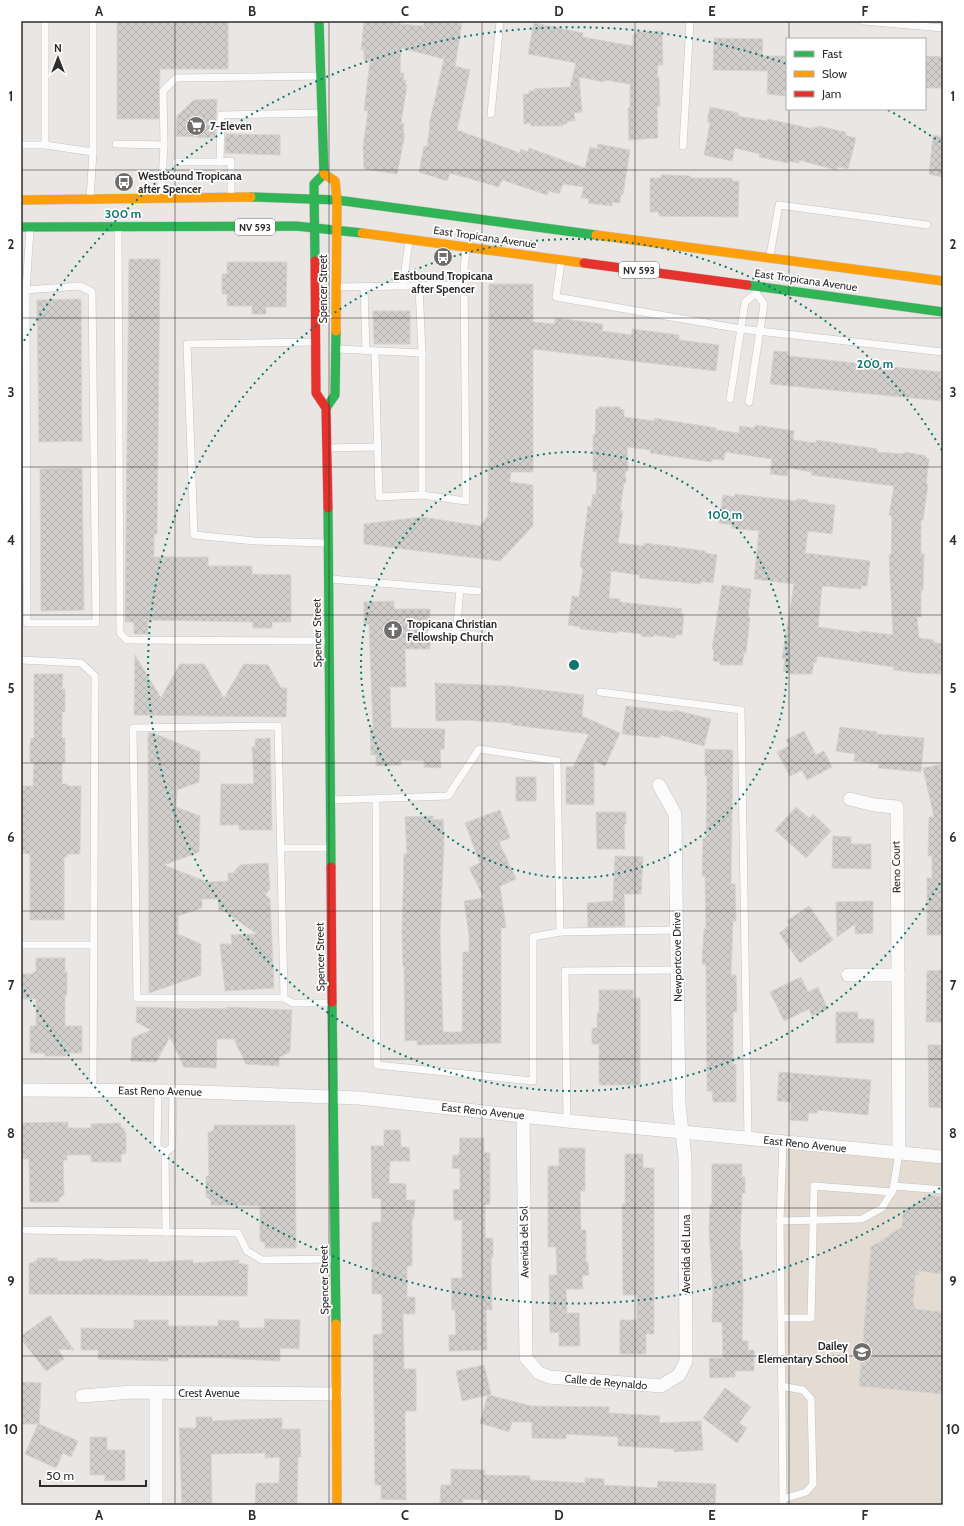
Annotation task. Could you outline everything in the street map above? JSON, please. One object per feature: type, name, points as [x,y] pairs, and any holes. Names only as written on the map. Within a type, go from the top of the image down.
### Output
[{"type":"main road","points":[[319,21],[324,174]]},
{"type":"main road","name":"Spencer Street","points":[[326,408],[335,395],[335,229],[337,200],[335,181],[324,174],[314,184],[315,342],[316,393],[326,408],[330,641],[330,800],[333,1003],[332,1096],[336,1259],[337,1505]]},
{"type":"main road","name":"East Tropicana Avenue","points":[[21,200],[90,200],[230,196],[315,198],[943,281]]},
{"type":"main road","name":"East Tropicana Avenue","points":[[25,227],[314,227],[409,238],[562,260],[757,285],[943,312]]},
{"type":"main road","points":[[753,266],[766,262],[769,257]]},
{"type":"main road","points":[[650,271],[684,266]]},
{"type":"main road","points":[[855,279],[891,274]]},
{"type":"street","name":"Newportcove Drive","points":[[659,785],[675,814],[679,1105],[682,1132]]},
{"type":"street","name":"Reno Court","points":[[850,799],[874,805],[897,807],[899,1153]]},
{"type":"street","points":[[848,974],[898,974]]},
{"type":"street","name":"East Reno Avenue","points":[[21,1090],[173,1091],[332,1096],[567,1121],[943,1157]]},
{"type":"street","name":"Avenida del Sol","points":[[523,1116],[526,1358],[532,1367]]},
{"type":"street","name":"Avenida del Luna","points":[[679,1375],[686,1361],[685,1158],[682,1132]]},
{"type":"street","name":"Calle de Reynaldo","points":[[532,1367],[539,1373],[549,1377],[661,1386],[679,1375]]},
{"type":"street","name":"Crest Avenue","points":[[82,1396],[132,1392],[336,1394]]},
{"type":"street","points":[[156,1393],[156,1505]]},
{"type":"lane","points":[[45,21],[45,145]]},
{"type":"lane","points":[[90,200],[93,152],[93,21]]},
{"type":"lane","points":[[491,114],[500,21]]},
{"type":"lane","points":[[683,146],[690,21]]},
{"type":"lane","points":[[864,21],[943,28]]},
{"type":"lane","points":[[161,197],[164,145],[163,91],[176,78],[320,76]]},
{"type":"lane","points":[[220,162],[221,116],[322,113]]},
{"type":"lane","points":[[116,144],[164,145]]},
{"type":"lane","points":[[21,146],[45,145],[93,152]]},
{"type":"lane","points":[[176,162],[231,161],[230,196]]},
{"type":"lane","points":[[769,257],[779,205],[927,224]]},
{"type":"lane","points":[[25,227],[27,623],[96,622],[92,292],[80,286],[26,290]]},
{"type":"lane","points":[[118,227],[120,633],[127,640],[330,641]]},
{"type":"lane","points":[[403,286],[409,238]]},
{"type":"lane","points":[[375,352],[376,447],[379,497],[422,495],[466,501],[464,285],[466,246]]},
{"type":"lane","points":[[562,260],[556,296],[741,329],[943,352]]},
{"type":"lane","points":[[335,287],[464,285]]},
{"type":"lane","points":[[730,399],[745,302],[757,285]]},
{"type":"lane","points":[[749,402],[764,304],[757,285]]},
{"type":"lane","points":[[419,286],[422,353],[422,495]]},
{"type":"lane","points":[[364,287],[366,351]]},
{"type":"lane","points":[[315,342],[187,344],[194,535],[255,541],[328,543]]},
{"type":"lane","points":[[335,349],[422,353]]},
{"type":"lane","points":[[326,448],[376,447]]},
{"type":"lane","points":[[328,578],[478,591]]},
{"type":"lane","points":[[456,634],[460,589]]},
{"type":"lane","points":[[431,633],[479,635]]},
{"type":"lane","points":[[21,660],[81,663],[95,676],[93,1091]]},
{"type":"lane","points":[[600,692],[741,710],[748,1138]]},
{"type":"lane","points":[[284,998],[282,848],[278,726],[133,728],[137,998],[284,998],[293,1003],[333,1003]]},
{"type":"lane","points":[[330,800],[448,796],[479,749],[557,761],[560,932]]},
{"type":"lane","points":[[376,798],[377,1065],[533,1081],[533,937],[560,932],[676,930]]},
{"type":"lane","points":[[282,848],[331,848]]},
{"type":"lane","points":[[21,945],[94,945]]},
{"type":"lane","points":[[567,1121],[565,970],[677,970]]},
{"type":"lane","points":[[158,1091],[157,1148],[165,1152]]},
{"type":"lane","points":[[165,1152],[172,1148],[173,1091]]},
{"type":"lane","points":[[781,1386],[803,1390],[811,1398],[813,1484],[806,1492],[783,1502],[781,1386],[780,1221],[783,1142]]},
{"type":"lane","points":[[165,1152],[166,1232]]},
{"type":"lane","points":[[780,1221],[862,1219],[882,1208],[893,1189],[899,1153]]},
{"type":"lane","points":[[781,1318],[811,1318],[814,1186],[943,1190]]},
{"type":"lane","points":[[21,1230],[238,1233],[247,1251],[262,1260],[336,1259]]},
{"type":"shaded area","name":"Dailey Elementary School","points":[[783,1142],[943,1157],[943,1505],[783,1505]]},
{"type":"building","points":[[117,21],[228,21],[228,69],[160,69],[159,119],[117,119]]},
{"type":"building","points":[[364,21],[400,21],[400,24],[423,26],[424,21],[462,23],[455,66],[470,70],[457,130],[520,153],[521,149],[528,152],[529,148],[585,168],[590,147],[597,149],[598,144],[630,150],[623,194],[621,194],[620,203],[612,202],[612,206],[588,203],[589,199],[581,198],[584,187],[563,184],[559,194],[549,191],[547,195],[502,180],[499,187],[450,173],[447,181],[419,172],[424,146],[427,147],[429,125],[444,59],[401,48],[400,73],[404,73],[403,80],[406,80],[405,85],[407,85],[401,123],[404,124],[403,133],[405,134],[397,174],[364,169],[363,147],[368,111],[364,110],[370,61],[364,60],[364,50],[361,50]]},
{"type":"building","points":[[534,23],[583,33],[582,37],[633,46],[633,35],[635,32],[662,31],[663,65],[658,65],[657,77],[659,77],[660,106],[657,106],[658,138],[629,140],[628,108],[630,108],[630,84],[605,80],[604,82],[579,77],[582,112],[574,113],[575,121],[567,121],[567,124],[563,124],[563,126],[531,126],[531,123],[524,124],[523,94],[529,94],[529,91],[534,91],[534,89],[570,87],[576,63],[528,54]]},
{"type":"building","points":[[714,38],[763,39],[762,56],[785,56],[785,96],[767,94],[768,71],[713,70]]},
{"type":"building","points":[[926,56],[943,57],[943,88],[926,88]]},
{"type":"building","name":"7-Eleven","points":[[217,99],[215,138],[176,136],[177,116],[194,100]]},
{"type":"building","points":[[710,107],[738,113],[738,116],[767,121],[768,119],[813,129],[813,127],[817,128],[818,126],[845,132],[847,136],[856,138],[848,169],[841,167],[837,168],[836,170],[799,160],[799,163],[788,161],[788,163],[759,157],[760,154],[735,148],[732,161],[704,155],[710,123],[707,121]]},
{"type":"building","name":"7-Eleven","points":[[226,134],[280,135],[280,155],[225,153]]},
{"type":"building","points":[[933,135],[943,137],[943,177],[929,174]]},
{"type":"building","points":[[661,175],[690,176],[690,178],[732,178],[732,181],[739,181],[738,217],[659,216],[659,212],[650,212],[650,178],[661,178]]},
{"type":"building","points":[[129,259],[160,259],[157,534],[154,534],[154,557],[208,557],[208,566],[252,566],[252,574],[291,575],[291,622],[272,622],[272,628],[253,628],[253,622],[148,620],[148,634],[134,634],[134,622],[125,622]]},
{"type":"building","points":[[227,262],[287,262],[286,307],[266,307],[266,314],[252,314],[252,306],[227,306],[227,294],[222,294],[222,274],[227,274]]},
{"type":"building","points":[[489,284],[533,284],[533,322],[555,324],[555,318],[603,324],[602,331],[632,335],[632,329],[679,335],[679,340],[719,345],[716,371],[533,349],[533,472],[511,472],[510,482],[533,485],[533,526],[500,561],[364,544],[364,524],[422,517],[480,526],[488,516]]},
{"type":"building","points":[[81,299],[82,441],[39,442],[37,300]]},
{"type":"building","points":[[373,311],[410,311],[410,344],[374,344]]},
{"type":"building","points":[[774,351],[788,352],[788,356],[941,372],[940,379],[943,379],[943,401],[770,384]]},
{"type":"building","points":[[599,407],[620,407],[620,409],[624,410],[624,417],[654,421],[655,418],[739,433],[740,426],[755,428],[755,425],[794,431],[793,440],[816,443],[816,440],[877,449],[877,452],[905,454],[905,452],[926,456],[926,458],[929,459],[926,484],[928,484],[923,520],[921,520],[921,554],[924,554],[923,590],[921,591],[921,617],[917,617],[919,638],[934,640],[933,642],[943,644],[941,674],[893,670],[894,667],[817,656],[816,663],[814,662],[812,674],[790,674],[790,672],[783,671],[785,659],[782,659],[794,584],[754,579],[759,531],[731,528],[732,525],[719,523],[723,495],[735,497],[735,494],[796,501],[797,499],[808,500],[808,502],[835,505],[832,534],[808,531],[805,553],[870,561],[867,586],[861,586],[861,589],[822,586],[818,627],[861,633],[861,631],[893,635],[889,555],[891,555],[892,516],[889,515],[894,486],[811,475],[812,472],[788,468],[787,476],[770,474],[772,459],[725,452],[724,460],[712,459],[712,462],[650,453],[651,450],[627,447],[628,471],[625,471],[626,483],[624,483],[620,510],[623,511],[618,543],[644,546],[644,543],[669,546],[705,551],[705,553],[717,555],[713,583],[701,581],[701,584],[639,578],[640,575],[611,571],[609,598],[620,599],[620,602],[682,609],[681,613],[684,614],[682,635],[676,635],[675,638],[653,635],[653,637],[641,636],[642,634],[580,629],[580,627],[568,625],[572,596],[579,597],[583,568],[580,567],[588,506],[591,507],[593,494],[596,495],[597,472],[593,472],[593,435],[595,435],[596,409],[599,409]]},
{"type":"building","points":[[82,468],[84,610],[41,611],[40,469]]},
{"type":"building","points":[[722,585],[751,589],[748,617],[750,618],[746,653],[744,653],[742,665],[720,665],[720,662],[713,661],[714,650],[712,649]]},
{"type":"building","points":[[394,601],[394,609],[430,609],[430,628],[426,633],[430,638],[430,649],[405,649],[406,687],[390,687],[391,728],[445,729],[444,749],[440,750],[441,768],[424,767],[424,761],[401,760],[401,765],[376,766],[376,755],[371,755],[370,728],[373,728],[369,624],[364,624],[364,602]]},
{"type":"building","points":[[135,655],[161,698],[180,664],[204,664],[224,698],[244,664],[268,665],[281,688],[287,688],[286,717],[134,715]]},
{"type":"building","points":[[34,674],[63,674],[62,689],[65,689],[65,712],[62,712],[62,738],[65,738],[65,762],[62,762],[62,784],[67,784],[67,786],[81,786],[80,854],[67,854],[67,857],[64,857],[64,920],[30,920],[30,854],[21,853],[21,786],[33,786],[34,762],[30,762],[30,745],[31,738],[34,738]]},
{"type":"building","points":[[435,683],[508,686],[584,695],[582,716],[620,733],[605,766],[594,761],[594,805],[566,804],[566,767],[573,767],[589,734],[512,725],[512,723],[464,720],[436,721]]},
{"type":"building","points":[[626,706],[674,712],[674,710],[711,719],[704,746],[660,735],[660,738],[622,734]]},
{"type":"building","points":[[840,727],[877,732],[876,734],[924,738],[921,772],[878,768],[879,764],[854,761],[855,754],[836,751]]},
{"type":"building","points":[[804,731],[816,755],[824,751],[832,767],[807,780],[802,770],[790,776],[777,752],[789,746],[786,740]]},
{"type":"building","points":[[148,733],[153,733],[200,752],[199,782],[177,790],[176,807],[200,816],[199,852],[164,865],[207,882],[228,881],[228,873],[233,873],[240,865],[268,863],[270,889],[265,895],[270,899],[274,988],[225,991],[220,944],[232,944],[231,935],[257,934],[224,911],[219,911],[218,899],[202,899],[202,908],[178,916],[178,934],[201,944],[201,975],[149,993]]},
{"type":"building","points":[[270,738],[272,830],[239,830],[239,825],[220,825],[221,784],[254,784],[252,747],[255,747],[255,739]]},
{"type":"building","points":[[705,749],[733,750],[731,884],[735,884],[736,921],[733,921],[731,975],[736,975],[737,1012],[733,1012],[733,1065],[736,1064],[736,1102],[713,1102],[712,1091],[707,1091],[706,965],[702,964],[704,929],[706,929],[705,876],[702,876],[703,838],[706,838],[707,776],[705,776]]},
{"type":"building","points":[[943,764],[943,935],[927,935],[927,878],[932,878],[932,856],[928,856],[929,817],[934,817],[923,768]]},
{"type":"building","points":[[516,777],[536,777],[536,801],[516,801]]},
{"type":"building","points":[[796,807],[809,818],[813,814],[831,831],[806,858],[775,830]]},
{"type":"building","points":[[500,810],[510,838],[499,842],[516,879],[500,886],[506,928],[501,928],[501,1043],[417,1045],[417,1040],[405,1041],[402,934],[404,854],[407,854],[405,817],[433,816],[433,820],[443,819],[444,842],[440,933],[443,1032],[462,1032],[463,952],[469,952],[469,935],[464,901],[484,898],[469,868],[480,863],[465,823]]},
{"type":"building","points":[[596,812],[626,812],[626,824],[624,824],[625,849],[597,849]]},
{"type":"building","points":[[833,836],[851,837],[851,844],[871,844],[871,869],[832,868]]},
{"type":"building","points":[[615,856],[643,857],[641,894],[624,894],[625,926],[588,927],[587,903],[613,901]]},
{"type":"building","points":[[873,901],[873,933],[855,934],[855,924],[837,937],[836,902]]},
{"type":"building","points":[[809,906],[833,940],[800,963],[779,933],[790,925],[787,921]]},
{"type":"building","points":[[36,958],[65,958],[65,972],[67,972],[67,995],[65,995],[65,1026],[82,1026],[82,1053],[66,1053],[66,1056],[45,1056],[45,1053],[30,1053],[30,1026],[36,1026],[36,999],[21,999],[21,974],[33,974],[33,972],[36,972]]},
{"type":"building","points":[[943,970],[943,1022],[926,1022],[927,971]]},
{"type":"building","points":[[801,977],[808,992],[818,987],[828,1009],[812,1016],[809,1009],[784,1021],[770,992]]},
{"type":"building","points":[[599,990],[633,990],[633,998],[640,998],[640,1085],[599,1085],[599,1044],[592,1044],[592,1028],[597,1028],[597,1013],[599,1013]]},
{"type":"building","points":[[137,1007],[226,1009],[226,1007],[292,1010],[290,1052],[279,1057],[279,1066],[246,1064],[234,1039],[217,1039],[216,1068],[184,1067],[170,1037],[156,1062],[131,1061],[132,1038],[151,1030],[136,1022]]},
{"type":"building","points":[[836,1012],[858,1012],[858,1019],[874,1019],[874,1043],[836,1043]]},
{"type":"building","points":[[928,1045],[943,1045],[943,1108],[929,1107]]},
{"type":"building","points":[[779,1072],[871,1080],[868,1115],[817,1110],[817,1113],[808,1113],[808,1121],[790,1120],[791,1102],[777,1101]]},
{"type":"building","points":[[68,1122],[68,1128],[91,1128],[91,1124],[120,1123],[121,1128],[124,1128],[124,1132],[126,1132],[126,1153],[121,1155],[121,1162],[91,1162],[91,1155],[67,1155],[67,1160],[63,1160],[64,1195],[59,1198],[59,1202],[30,1202],[29,1159],[21,1159],[21,1123]]},
{"type":"building","points":[[214,1125],[295,1125],[296,1248],[265,1248],[265,1243],[260,1241],[260,1206],[211,1205],[211,1200],[206,1197],[206,1176],[209,1176],[208,1132],[212,1132],[212,1130],[214,1130]]},
{"type":"building","points":[[384,1130],[400,1130],[401,1147],[409,1147],[410,1161],[390,1161],[389,1183],[406,1184],[406,1200],[415,1200],[414,1218],[412,1218],[412,1266],[407,1266],[407,1297],[415,1297],[415,1314],[403,1314],[404,1369],[416,1369],[416,1411],[405,1411],[406,1500],[381,1499],[381,1485],[375,1485],[373,1335],[382,1334],[382,1294],[372,1294],[372,1222],[381,1222],[381,1199],[372,1198],[371,1146],[384,1146]]},
{"type":"building","points":[[460,1138],[484,1138],[484,1152],[490,1153],[490,1204],[485,1205],[485,1238],[493,1238],[493,1258],[491,1258],[492,1310],[486,1310],[487,1350],[449,1351],[449,1335],[456,1335],[455,1310],[452,1310],[451,1278],[462,1278],[462,1220],[454,1220],[453,1190],[460,1189],[460,1169],[452,1168],[453,1155],[459,1155]]},
{"type":"building","points":[[559,1148],[585,1148],[585,1191],[580,1191],[581,1230],[586,1230],[586,1262],[588,1262],[589,1275],[582,1276],[583,1289],[566,1289],[567,1313],[579,1313],[580,1346],[559,1346],[559,1332],[550,1333],[549,1275],[557,1275],[556,1247],[548,1247],[548,1166],[559,1166]]},
{"type":"building","points":[[625,1154],[643,1154],[643,1168],[654,1168],[654,1334],[646,1334],[646,1354],[620,1354],[620,1320],[637,1320],[637,1295],[623,1295],[622,1204],[625,1204]]},
{"type":"building","points":[[712,1164],[742,1164],[742,1177],[745,1177],[745,1193],[742,1193],[740,1250],[742,1250],[742,1341],[748,1341],[748,1350],[754,1350],[754,1371],[735,1371],[735,1377],[710,1378],[709,1358],[723,1358],[722,1322],[712,1322],[713,1290],[709,1231],[710,1205],[712,1205]]},
{"type":"building","points":[[929,1195],[943,1197],[943,1274],[919,1271],[918,1275],[915,1275],[913,1305],[915,1306],[915,1309],[943,1312],[943,1394],[859,1386],[871,1247],[902,1227],[903,1212]]},
{"type":"building","points":[[37,1258],[57,1258],[57,1261],[83,1261],[83,1259],[103,1259],[103,1261],[148,1259],[148,1262],[193,1260],[193,1263],[239,1260],[238,1263],[248,1265],[247,1296],[29,1294],[29,1263],[34,1263],[34,1261],[37,1261]]},
{"type":"building","points":[[50,1315],[74,1350],[58,1349],[64,1359],[46,1371],[21,1339],[21,1336]]},
{"type":"building","points":[[265,1319],[300,1320],[299,1349],[280,1348],[280,1361],[218,1358],[168,1358],[168,1361],[98,1359],[98,1350],[81,1350],[81,1328],[134,1329],[134,1320],[168,1320],[168,1326],[218,1326],[218,1320],[239,1321],[239,1328],[264,1328]]},
{"type":"building","points":[[484,1365],[491,1394],[489,1395],[531,1406],[609,1407],[609,1413],[660,1416],[659,1423],[701,1421],[703,1450],[674,1452],[674,1449],[618,1446],[618,1437],[566,1434],[566,1439],[532,1438],[532,1422],[512,1422],[509,1432],[480,1423],[488,1395],[462,1401],[456,1371]]},
{"type":"building","points":[[21,1382],[41,1383],[39,1424],[78,1441],[71,1457],[63,1453],[56,1468],[25,1454],[38,1424],[21,1424]]},
{"type":"building","points":[[725,1388],[751,1407],[739,1423],[747,1428],[737,1443],[703,1418]]},
{"type":"building","points":[[196,1417],[212,1417],[212,1421],[282,1418],[282,1429],[300,1429],[301,1457],[298,1457],[297,1505],[255,1505],[256,1483],[279,1483],[280,1457],[265,1458],[265,1453],[211,1454],[212,1505],[182,1505],[179,1428],[196,1428]]},
{"type":"building","points":[[90,1437],[107,1437],[107,1450],[125,1450],[125,1480],[105,1481],[105,1475],[90,1475]]},
{"type":"building","points":[[451,1469],[485,1470],[484,1475],[530,1476],[530,1480],[585,1483],[585,1478],[604,1479],[604,1485],[657,1488],[658,1481],[716,1484],[715,1505],[488,1505],[488,1500],[463,1499],[463,1503],[440,1503],[441,1485],[451,1485]]},
{"type":"traffic: fast","points":[[315,261],[314,184],[324,174],[319,21]]},
{"type":"traffic: fast","points":[[251,197],[337,200],[596,235]]},
{"type":"traffic: fast","points":[[21,227],[296,226],[362,233]]},
{"type":"traffic: fast","points":[[747,285],[943,312]]},
{"type":"traffic: fast","points":[[326,408],[335,395],[336,331]]},
{"type":"traffic: fast","points":[[328,508],[331,867]]},
{"type":"traffic: fast","points":[[332,1002],[336,1324]]},
{"type":"traffic: slow","points":[[324,174],[335,181],[337,200],[336,331]]},
{"type":"traffic: slow","points":[[21,200],[251,197]]},
{"type":"traffic: slow","points":[[362,233],[584,263]]},
{"type":"traffic: slow","points":[[596,235],[943,281]]},
{"type":"traffic: slow","points":[[336,1324],[337,1505]]},
{"type":"traffic: jam","points":[[315,261],[316,393],[326,408],[328,508]]},
{"type":"traffic: jam","points":[[584,263],[747,285]]},
{"type":"traffic: jam","points":[[331,867],[332,1002]]},
{"type":"place","name":"7-Eleven","points":[[196,126]]},
{"type":"place","name":"Westbound Tropicana after Spencer","points":[[124,182]]},
{"type":"place","name":"Eastbound Tropicana after Spencer","points":[[443,257]]},
{"type":"place","name":"Tropicana Christian Fellowship Church","points":[[393,630]]},
{"type":"place","name":"Dailey Elementary School","points":[[862,1352]]}]
